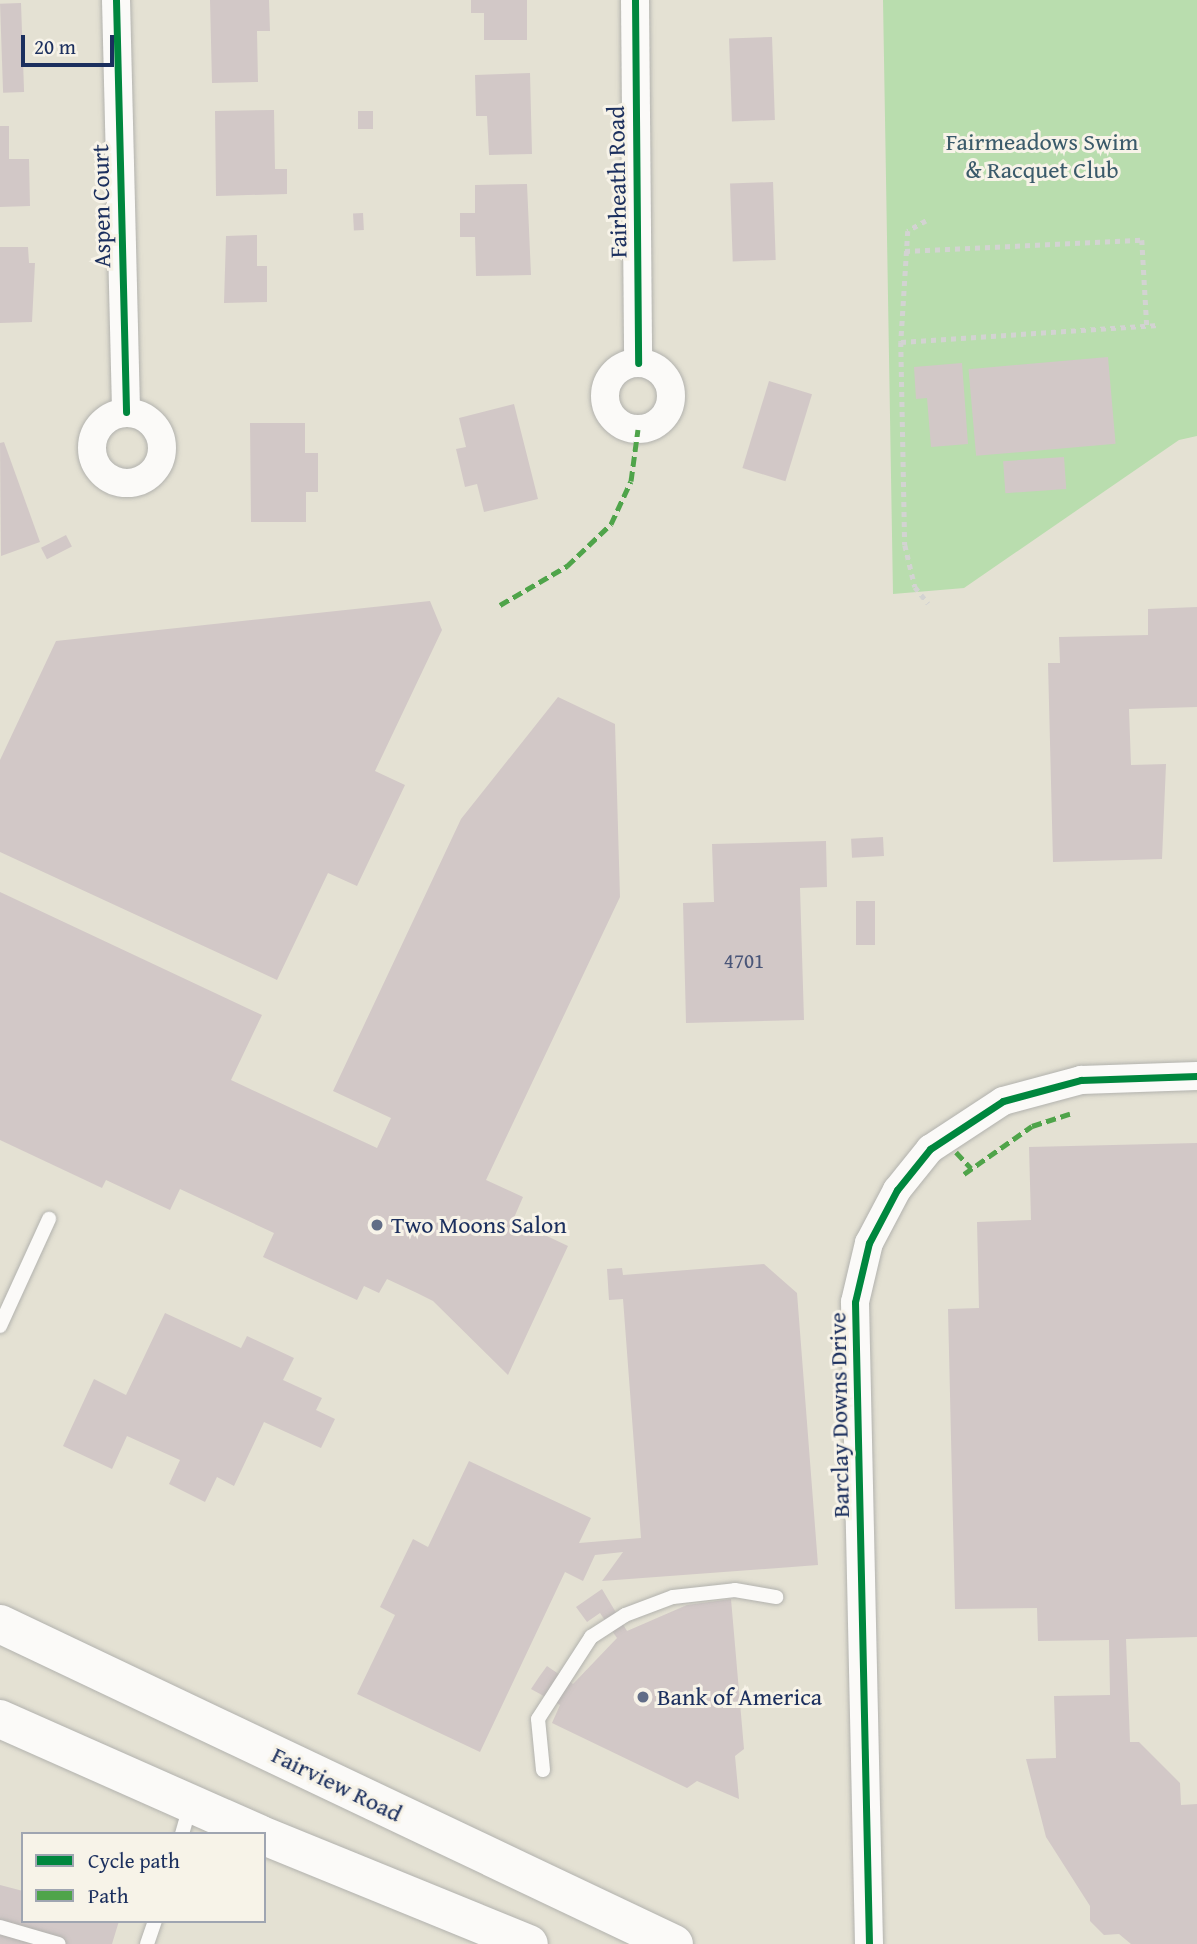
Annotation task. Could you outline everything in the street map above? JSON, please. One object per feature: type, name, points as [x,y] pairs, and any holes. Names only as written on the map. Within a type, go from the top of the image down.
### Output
[{"type":"main road","name":"Fairview Road","points":[[0,1624],[674,1944]]},
{"type":"main road","points":[[0,1718],[186,1820],[249,1832]]},
{"type":"main road","points":[[266,1837],[529,1944]]},
{"type":"street","name":"Aspen Court","points":[[116,0],[126,412]]},
{"type":"street","name":"Fairheath Road","points":[[635,0],[638,363]]},
{"type":"street","name":"Barclay Downs Drive","points":[[869,1944],[855,1302],[869,1243],[897,1191],[930,1149],[1003,1101],[1081,1080],[1197,1076]]},
{"type":"lane","points":[[0,1326],[49,1219]]},
{"type":"lane","points":[[543,1770],[538,1719],[592,1637],[625,1615],[673,1597],[735,1590],[776,1597]]},
{"type":"lane","points":[[147,1944],[154,1923]]},
{"type":"lane","points":[[0,1927],[59,1944]]},
{"type":"path","points":[[926,221],[908,231],[901,342],[905,545],[915,587],[928,603]]},
{"type":"path","points":[[905,251],[1142,240],[1147,326]]},
{"type":"path","points":[[901,342],[1158,325]]},
{"type":"green space","name":"Fairmeadows Swim & Racquet Club","points":[[883,0],[1197,0],[1197,436],[1179,440],[964,588],[893,594]]},
{"type":"building","points":[[210,0],[269,0],[270,31],[257,31],[258,82],[212,83]]},
{"type":"building","points":[[471,0],[527,0],[527,40],[484,40],[484,13],[471,13]]},
{"type":"building","points":[[21,3],[24,92],[3,93],[0,4]]},
{"type":"building","points":[[772,37],[775,120],[732,121],[729,39]]},
{"type":"building","points":[[530,73],[532,154],[489,155],[487,116],[476,116],[475,75]]},
{"type":"building","points":[[274,110],[275,169],[287,169],[287,194],[216,196],[215,111]]},
{"type":"building","points":[[358,111],[373,111],[373,129],[358,129]]},
{"type":"building","points":[[0,126],[9,126],[9,159],[29,159],[30,206],[0,207]]},
{"type":"building","points":[[773,182],[776,260],[733,261],[730,184]]},
{"type":"building","points":[[527,184],[531,275],[476,276],[475,237],[460,237],[460,213],[475,213],[475,185]]},
{"type":"building","points":[[363,213],[364,230],[354,231],[353,214]]},
{"type":"building","points":[[257,235],[257,266],[267,266],[267,302],[224,303],[226,236]]},
{"type":"building","points":[[0,247],[28,247],[29,263],[35,263],[32,322],[0,323]]},
{"type":"building","points":[[1108,357],[1116,444],[976,456],[969,369]]},
{"type":"building","points":[[962,363],[968,444],[931,447],[927,398],[916,399],[914,367]]},
{"type":"building","points":[[769,381],[812,394],[785,481],[742,468]]},
{"type":"building","points":[[514,404],[538,499],[484,512],[477,484],[465,487],[456,449],[466,447],[459,418]]},
{"type":"building","points":[[250,423],[305,423],[305,453],[318,453],[318,492],[306,492],[306,522],[251,522]]},
{"type":"building","points":[[4,442],[40,542],[1,556],[0,443]]},
{"type":"building","points":[[1064,457],[1066,489],[1005,493],[1003,461]]},
{"type":"building","points":[[66,535],[72,547],[47,559],[41,548]]},
{"type":"building","points":[[430,601],[442,630],[375,771],[405,785],[357,886],[328,873],[277,980],[0,852],[0,760],[56,641]]},
{"type":"building","points":[[1197,607],[1197,707],[1129,709],[1131,765],[1166,764],[1162,859],[1053,862],[1048,663],[1060,663],[1059,637],[1148,635],[1148,609]]},
{"type":"building","points":[[558,697],[615,724],[620,897],[486,1180],[523,1197],[513,1220],[568,1246],[508,1375],[433,1301],[387,1279],[379,1293],[364,1286],[357,1300],[263,1257],[274,1233],[180,1189],[170,1210],[106,1180],[102,1188],[0,1140],[0,892],[262,1015],[231,1080],[377,1148],[391,1118],[333,1091],[461,819]]},
{"type":"building","points":[[883,837],[884,856],[852,858],[851,839]]},
{"type":"building","points":[[826,841],[827,887],[800,888],[804,1020],[686,1023],[683,903],[714,902],[712,844]]},
{"type":"building","points":[[856,901],[875,901],[875,945],[856,945]]},
{"type":"building","points":[[1197,1143],[1197,1637],[1126,1639],[1130,1742],[1139,1742],[1180,1783],[1181,1805],[1197,1804],[1197,1944],[1131,1944],[1119,1934],[1104,1935],[1090,1921],[1090,1906],[1046,1837],[1026,1759],[1056,1758],[1054,1696],[1110,1695],[1109,1640],[1038,1641],[1037,1608],[955,1609],[948,1309],[979,1308],[977,1222],[1031,1220],[1029,1147]]},
{"type":"building","points":[[764,1264],[797,1293],[818,1565],[602,1581],[623,1552],[595,1555],[583,1581],[565,1572],[480,1752],[357,1694],[395,1615],[380,1607],[413,1539],[428,1547],[469,1461],[591,1518],[579,1543],[641,1538],[623,1299],[609,1300],[607,1269],[622,1268],[623,1275]]},
{"type":"building","points":[[165,1313],[241,1348],[247,1336],[294,1358],[283,1380],[322,1398],[316,1410],[335,1419],[321,1448],[264,1422],[234,1486],[217,1477],[205,1502],[169,1484],[180,1460],[127,1436],[112,1469],[63,1446],[94,1379],[126,1395]]},
{"type":"building","name":"Bank of America","points":[[602,1589],[627,1631],[687,1605],[731,1599],[744,1749],[735,1756],[739,1799],[697,1781],[687,1788],[552,1723],[560,1705],[531,1689],[547,1666],[573,1684],[617,1638],[600,1613],[587,1622],[576,1607]]},
{"type":"building","points":[[0,1885],[21,1890],[21,1923],[118,1923],[112,1944],[0,1944]]},
{"type":"marked path","points":[[500,605],[567,566],[611,524],[631,481],[638,429]]},
{"type":"marked path","points":[[964,1174],[1032,1126],[1070,1114]]},
{"type":"marked path","points":[[956,1152],[971,1168]]},
{"type":"cycle path","points":[[116,0],[126,412]]},
{"type":"cycle path","points":[[635,0],[638,363]]},
{"type":"cycle path","points":[[869,1944],[855,1302],[869,1243],[897,1190],[930,1149],[1003,1101],[1081,1080],[1197,1076]]},
{"type":"place","name":"Two Moons Salon","points":[[377,1225]]},
{"type":"place","name":"Bank of America","points":[[643,1697]]}]
